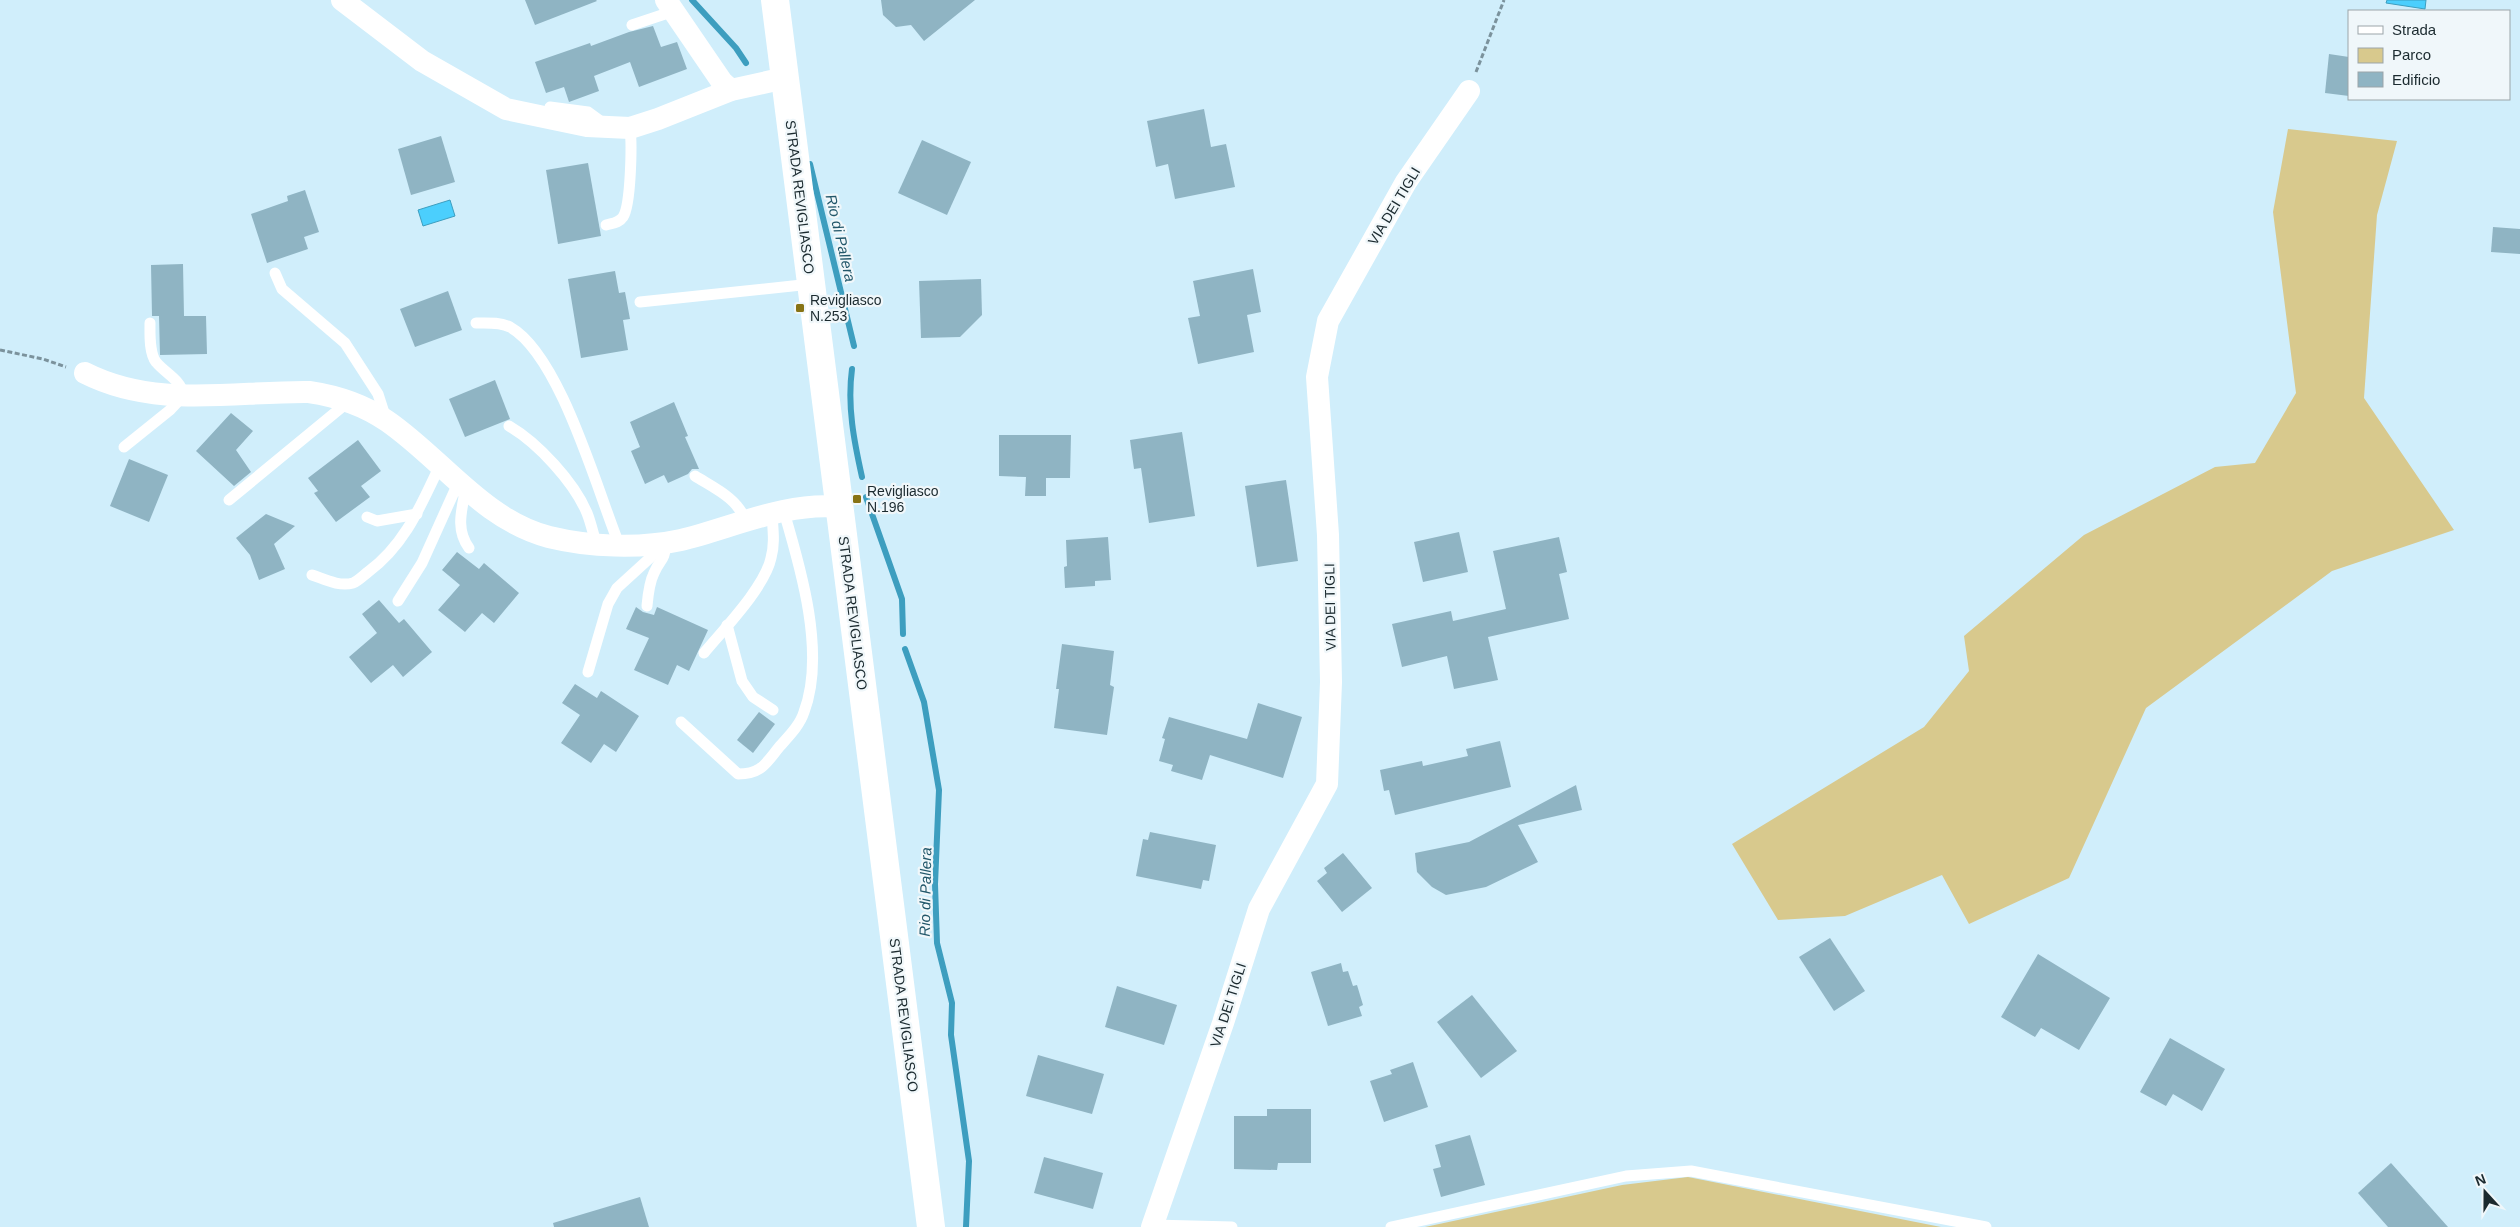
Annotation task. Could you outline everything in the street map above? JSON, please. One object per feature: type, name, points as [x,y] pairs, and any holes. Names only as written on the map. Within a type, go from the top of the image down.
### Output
[{"type":"street","points":[[342,0],[422,61],[506,109],[587,126],[620,127],[658,119],[731,90],[785,78]]},
{"type":"street","name":"STRADA REVIGLIASCO","points":[[774,0],[840,507],[930,1227]]},
{"type":"street","points":[[670,6],[722,82],[731,90]]},
{"type":"street","name":"VIA DEI TIGLI","points":[[1152,1226],[1223,1023],[1259,910],[1327,784],[1331,682],[1328,535],[1318,376],[1328,322],[1406,182],[1469,91]]},
{"type":"street","points":[[85,373],[108,385],[140,393],[184,395],[309,392],[331,396],[348,402],[386,421],[501,515],[526,529],[567,540],[596,544],[666,543],[778,514],[822,505],[840,507]]},
{"type":"lane","points":[[632,25],[670,6]]},
{"type":"lane","points":[[550,107],[588,112],[620,127],[630,172],[624,216],[618,222],[606,224]]},
{"type":"lane","points":[[275,273],[282,290],[314,314],[345,343],[378,394],[386,421]]},
{"type":"lane","points":[[640,302],[811,284]]},
{"type":"lane","points":[[476,323],[489,323],[511,328],[544,361],[575,427],[619,544]]},
{"type":"lane","points":[[124,447],[170,410],[184,395],[176,380],[153,357],[150,324]]},
{"type":"lane","points":[[229,500],[348,402]]},
{"type":"lane","points":[[509,426],[523,434],[572,488],[587,513],[596,544]]},
{"type":"lane","points":[[312,575],[337,583],[353,583],[384,560],[402,539],[417,514],[440,466]]},
{"type":"lane","points":[[695,476],[734,501],[741,508],[746,522]]},
{"type":"lane","points":[[462,484],[460,523],[462,538],[470,548]]},
{"type":"lane","points":[[398,601],[422,563],[462,484]]},
{"type":"lane","points":[[367,517],[377,521],[417,514]]},
{"type":"lane","points":[[704,654],[759,584],[771,560],[778,514]]},
{"type":"lane","points":[[680,722],[738,774],[752,774],[760,770],[792,733],[804,714],[810,690],[813,662],[803,589],[778,514]]},
{"type":"lane","points":[[647,606],[654,572],[664,559],[666,543]]},
{"type":"lane","points":[[588,672],[608,604],[617,588],[666,543]]},
{"type":"lane","points":[[727,625],[742,681],[753,698],[773,710]]},
{"type":"lane","points":[[1391,1227],[1626,1176],[1691,1171],[1986,1227]]},
{"type":"lane","points":[[1152,1226],[1232,1227]]},
{"type":"path","points":[[1469,91],[1504,0]]},
{"type":"path","points":[[0,350],[43,359],[85,373]]},
{"type":"green space","points":[[2288,129],[2397,141],[2377,215],[2364,398],[2454,530],[2332,571],[2146,708],[2069,878],[1969,924],[1942,875],[1845,916],[1778,920],[1732,844],[1924,727],[1969,671],[1964,636],[2084,535],[2215,467],[2255,463],[2296,393],[2273,212]]},
{"type":"green space","points":[[1688,1177],[1941,1227],[1425,1227],[1622,1185]]},
{"type":"water","points":[[2387,0],[2426,0],[2425,9],[2386,3]]},
{"type":"water","points":[[450,200],[455,216],[423,226],[418,210]]},
{"type":"building","points":[[525,0],[596,0],[597,1],[535,25]]},
{"type":"building","points":[[881,0],[975,0],[924,41],[911,25],[896,27],[883,15]]},
{"type":"building","points":[[653,26],[661,47],[677,42],[687,69],[639,87],[630,62],[594,76],[599,91],[569,102],[564,87],[546,93],[535,62],[590,43],[591,46],[629,32]]},
{"type":"building","points":[[2329,54],[2348,57],[2348,96],[2325,93]]},
{"type":"building","points":[[1204,109],[1211,147],[1226,144],[1235,187],[1175,199],[1168,164],[1156,167],[1147,121]]},
{"type":"building","points":[[441,136],[455,182],[411,195],[398,149]]},
{"type":"building","points":[[922,140],[971,162],[947,215],[898,193]]},
{"type":"building","points":[[588,163],[601,236],[558,244],[546,170]]},
{"type":"building","points":[[305,190],[319,232],[304,237],[308,249],[267,263],[251,214],[288,201],[287,196]]},
{"type":"building","points":[[2493,227],[2520,229],[2520,254],[2491,252]]},
{"type":"building","points":[[183,264],[184,316],[206,316],[207,354],[160,355],[159,316],[152,316],[151,265]]},
{"type":"building","points":[[1253,269],[1261,312],[1247,315],[1254,352],[1198,364],[1188,318],[1200,316],[1193,281]]},
{"type":"building","points":[[615,271],[619,293],[625,292],[630,319],[623,320],[628,350],[581,358],[568,279]]},
{"type":"building","points":[[981,279],[982,315],[960,337],[921,338],[919,281]]},
{"type":"building","points":[[448,291],[462,330],[415,347],[400,309]]},
{"type":"building","points":[[495,380],[510,419],[465,437],[449,399]]},
{"type":"building","points":[[674,402],[688,436],[685,437],[699,469],[692,469],[688,474],[668,483],[664,475],[645,484],[631,451],[640,447],[630,422]]},
{"type":"building","points":[[231,413],[253,431],[236,450],[251,472],[234,486],[196,451]]},
{"type":"building","points":[[1182,432],[1195,516],[1149,523],[1141,468],[1134,469],[1130,440]]},
{"type":"building","points":[[999,435],[1071,435],[1070,478],[1046,478],[1046,496],[1025,496],[1026,477],[999,476]]},
{"type":"building","points":[[358,440],[381,471],[361,486],[370,497],[336,522],[314,493],[318,491],[308,478]]},
{"type":"building","points":[[129,459],[168,475],[149,522],[110,506]]},
{"type":"building","points":[[1286,480],[1298,561],[1257,567],[1245,486]]},
{"type":"building","points":[[266,514],[295,526],[274,544],[285,569],[259,580],[250,555],[236,538]]},
{"type":"building","points":[[1459,532],[1468,572],[1423,582],[1414,542]]},
{"type":"building","points":[[1108,537],[1111,580],[1095,581],[1095,586],[1065,588],[1064,567],[1067,566],[1066,540]]},
{"type":"building","points":[[1559,537],[1567,572],[1559,574],[1569,619],[1488,637],[1498,680],[1454,689],[1447,656],[1402,667],[1392,624],[1451,611],[1453,621],[1506,609],[1493,551]]},
{"type":"building","points":[[457,552],[479,569],[484,563],[519,593],[494,623],[482,613],[465,632],[438,610],[460,585],[442,570]]},
{"type":"building","points":[[379,600],[399,623],[404,619],[432,652],[403,677],[393,665],[371,683],[349,657],[377,633],[362,614]]},
{"type":"building","points":[[636,607],[643,612],[654,615],[657,607],[708,630],[689,671],[677,665],[668,685],[634,670],[649,638],[626,629]]},
{"type":"building","points":[[1062,644],[1114,651],[1110,685],[1114,687],[1107,735],[1054,728],[1059,689],[1056,689]]},
{"type":"building","points":[[575,684],[597,698],[601,691],[639,716],[616,752],[604,744],[591,763],[561,743],[580,715],[562,703]]},
{"type":"building","points":[[1258,703],[1302,717],[1283,778],[1210,755],[1202,780],[1171,771],[1173,765],[1159,761],[1165,739],[1162,738],[1169,717],[1247,739]]},
{"type":"building","points":[[759,712],[775,724],[753,753],[737,740]]},
{"type":"building","points":[[1500,741],[1511,787],[1395,815],[1389,790],[1384,791],[1380,770],[1422,761],[1423,766],[1468,756],[1466,749]]},
{"type":"building","points":[[1576,785],[1582,810],[1518,825],[1538,862],[1486,887],[1446,895],[1432,887],[1417,872],[1415,853],[1469,842]]},
{"type":"building","points":[[1150,832],[1216,845],[1209,881],[1203,880],[1201,889],[1136,876],[1143,839],[1148,840]]},
{"type":"building","points":[[1343,853],[1372,888],[1342,912],[1317,881],[1327,873],[1324,868]]},
{"type":"building","points":[[1830,938],[1865,991],[1834,1011],[1799,957]]},
{"type":"building","points":[[2038,954],[2110,998],[2079,1050],[2041,1028],[2035,1037],[2001,1017]]},
{"type":"building","points":[[1341,963],[1343,972],[1348,971],[1353,986],[1357,985],[1363,1005],[1359,1007],[1362,1016],[1328,1026],[1311,972]]},
{"type":"building","points":[[1117,986],[1177,1005],[1164,1045],[1105,1027]]},
{"type":"building","points":[[1472,995],[1517,1051],[1481,1078],[1437,1022]]},
{"type":"building","points":[[2170,1038],[2225,1069],[2202,1111],[2173,1094],[2166,1106],[2140,1092]]},
{"type":"building","points":[[1038,1055],[1104,1074],[1092,1114],[1026,1096]]},
{"type":"building","points":[[1413,1062],[1428,1107],[1384,1122],[1370,1081],[1392,1074],[1390,1070]]},
{"type":"building","points":[[1267,1109],[1311,1109],[1311,1163],[1278,1163],[1277,1170],[1234,1169],[1234,1116],[1267,1116]]},
{"type":"building","points":[[1470,1135],[1485,1185],[1441,1197],[1433,1169],[1441,1167],[1435,1145]]},
{"type":"building","points":[[1044,1157],[1103,1173],[1093,1209],[1034,1193]]},
{"type":"building","points":[[2391,1163],[2448,1227],[2388,1227],[2358,1193]]},
{"type":"building","points":[[640,1197],[649,1227],[554,1227],[553,1223]]},
{"type":"waterway","name":"Rio di Pallera","points":[[692,0],[736,48],[746,63]]},
{"type":"waterway","name":"Rio di Pallera","points":[[810,164],[854,346]]},
{"type":"waterway","name":"Rio di Pallera","points":[[852,369],[851,410],[862,477]]},
{"type":"waterway","name":"Rio di Pallera","points":[[866,497],[902,599],[903,634]]},
{"type":"waterway","name":"Rio di Pallera","points":[[905,649],[924,702],[939,790],[935,884],[937,943],[952,1003],[951,1035],[969,1161],[966,1227]]},
{"type":"place","name":"Revigliasco N.253","points":[[800,308]]},
{"type":"place","name":"Revigliasco N.196","points":[[857,499]]}]
